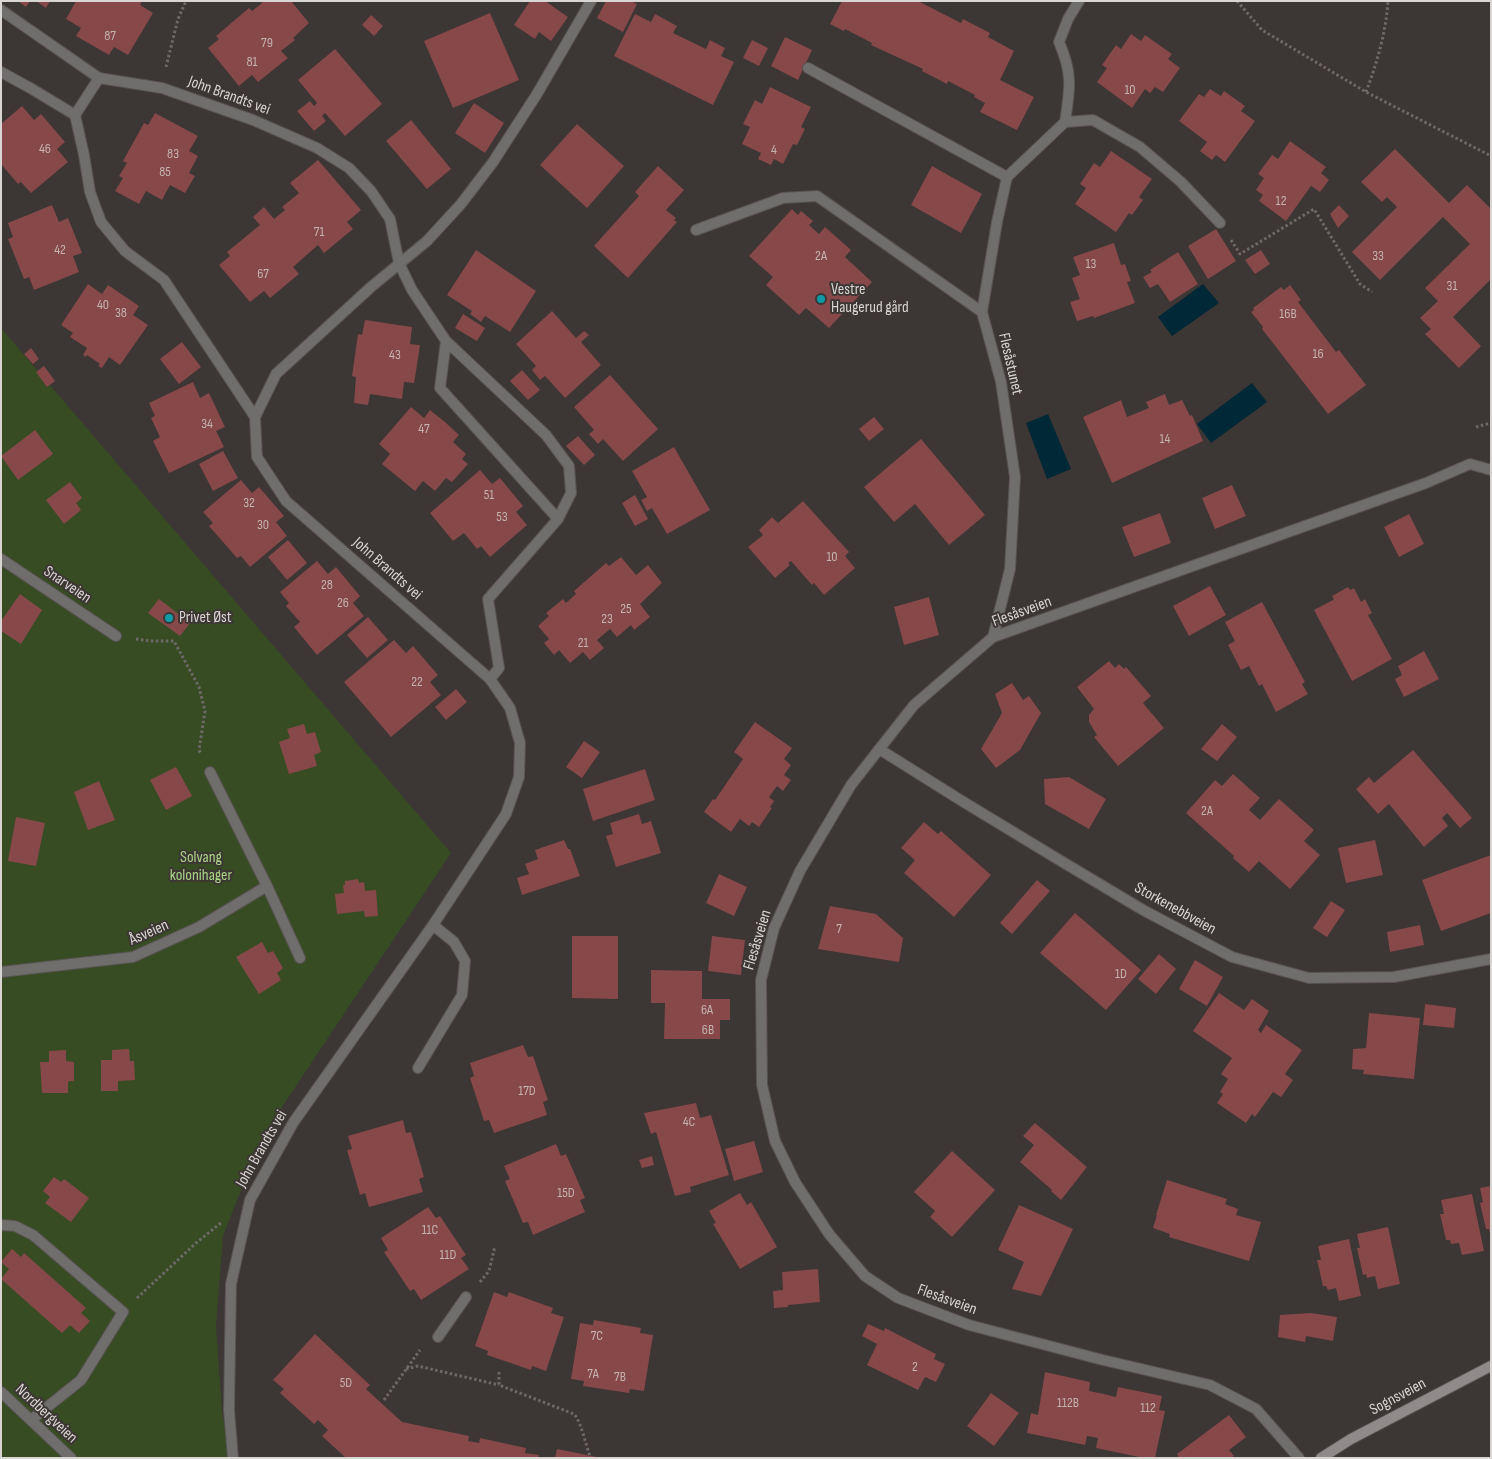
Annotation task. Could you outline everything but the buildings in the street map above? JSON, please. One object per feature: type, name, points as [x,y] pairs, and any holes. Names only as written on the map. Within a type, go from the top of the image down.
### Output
[{"type":"main road","name":"Sognsveien","points":[[1321,1458],[1351,1439],[1491,1366]]},
{"type":"street","name":"John Brandts vei","points":[[233,1458],[229,1410],[231,1284],[250,1200],[293,1123],[433,925],[506,814],[519,778],[520,743],[510,708],[490,678],[286,501],[257,457],[255,417],[276,374],[370,287],[427,241],[461,204],[493,162],[537,94],[591,1]]},
{"type":"street","points":[[808,68],[1007,177],[1065,122],[1070,89],[1068,62],[1059,42],[1068,19],[1079,1]]},
{"type":"street","name":"John Brandts vei","points":[[1,10],[99,78],[162,88],[253,120],[317,148],[349,168],[372,191],[390,219],[399,263]]},
{"type":"street","points":[[1,72],[32,88],[74,115],[84,155],[90,192],[101,222],[125,251],[164,280],[255,417]]},
{"type":"street","points":[[74,115],[99,78]]},
{"type":"street","points":[[1065,122],[1093,120],[1140,147],[1181,182],[1220,222]]},
{"type":"street","name":"Flesåstunet","points":[[993,637],[1010,569],[1015,477],[1001,382],[982,312],[997,222],[1007,177]]},
{"type":"street","points":[[696,230],[784,198],[817,196],[982,312]]},
{"type":"street","points":[[399,263],[412,290],[446,342],[546,435],[569,466],[571,493],[558,519],[488,599],[499,668],[490,678]]},
{"type":"street","points":[[446,342],[440,388],[558,519]]},
{"type":"street","name":"Flesåsveien","points":[[1299,1458],[1256,1409],[1210,1385],[969,1326],[898,1298],[864,1276],[829,1234],[795,1182],[775,1141],[762,1085],[761,980],[774,928],[800,871],[851,785],[914,705],[993,637],[1426,483],[1470,464],[1491,470]]},
{"type":"street","name":"Snarveien","points":[[1,559],[116,636]]},
{"type":"street","name":"Storkenebbveien","points":[[879,749],[962,802],[1143,910],[1232,957],[1309,978],[1394,977],[1491,959]]},
{"type":"street","points":[[210,772],[267,886],[300,958]]},
{"type":"street","name":"Åsveien","points":[[1,972],[133,958],[199,927],[267,886]]},
{"type":"street","points":[[418,1068],[462,995],[465,961],[454,942],[433,925]]},
{"type":"street","points":[[1,1225],[15,1226],[33,1235],[123,1312],[81,1380],[31,1420]]},
{"type":"street","points":[[438,1338],[466,1297]]},
{"type":"street","name":"Nordbergveien","points":[[1,1392],[71,1458]]},
{"type":"path","points":[[162,88],[178,19],[186,1]]},
{"type":"path","points":[[1237,1],[1262,30],[1366,92],[1491,156]]},
{"type":"path","points":[[1366,92],[1380,47],[1388,1]]},
{"type":"path","points":[[1220,222],[1240,254],[1314,209],[1360,284],[1372,292]]},
{"type":"path","points":[[1476,427],[1491,423]]},
{"type":"path","points":[[116,636],[150,641],[174,641],[199,687],[205,711],[199,750],[210,772]]},
{"type":"path","points":[[123,1312],[196,1243],[250,1200]]},
{"type":"path","points":[[489,1272],[495,1246]]},
{"type":"path","points":[[384,1400],[424,1344]]},
{"type":"path","points":[[406,1369],[418,1366],[499,1385],[574,1414],[579,1421],[590,1456]]},
{"type":"path","points":[[499,1372],[499,1385]]},
{"type":"green space","name":"Solvang kolonihager","points":[[1,328],[451,853],[278,1113],[248,1172],[223,1236],[216,1326],[222,1412],[230,1458],[1,1458]]},
{"type":"water","points":[[1203,284],[1219,303],[1172,336],[1158,317]]},
{"type":"water","points":[[1252,383],[1267,402],[1211,443],[1197,424]]},
{"type":"water","points":[[1048,414],[1071,469],[1047,479],[1026,423]]},
{"type":"place","name":"Vestre Haugerud gård","points":[[821,299]]},
{"type":"place","name":"Privet Øst","points":[[169,618]]}]
